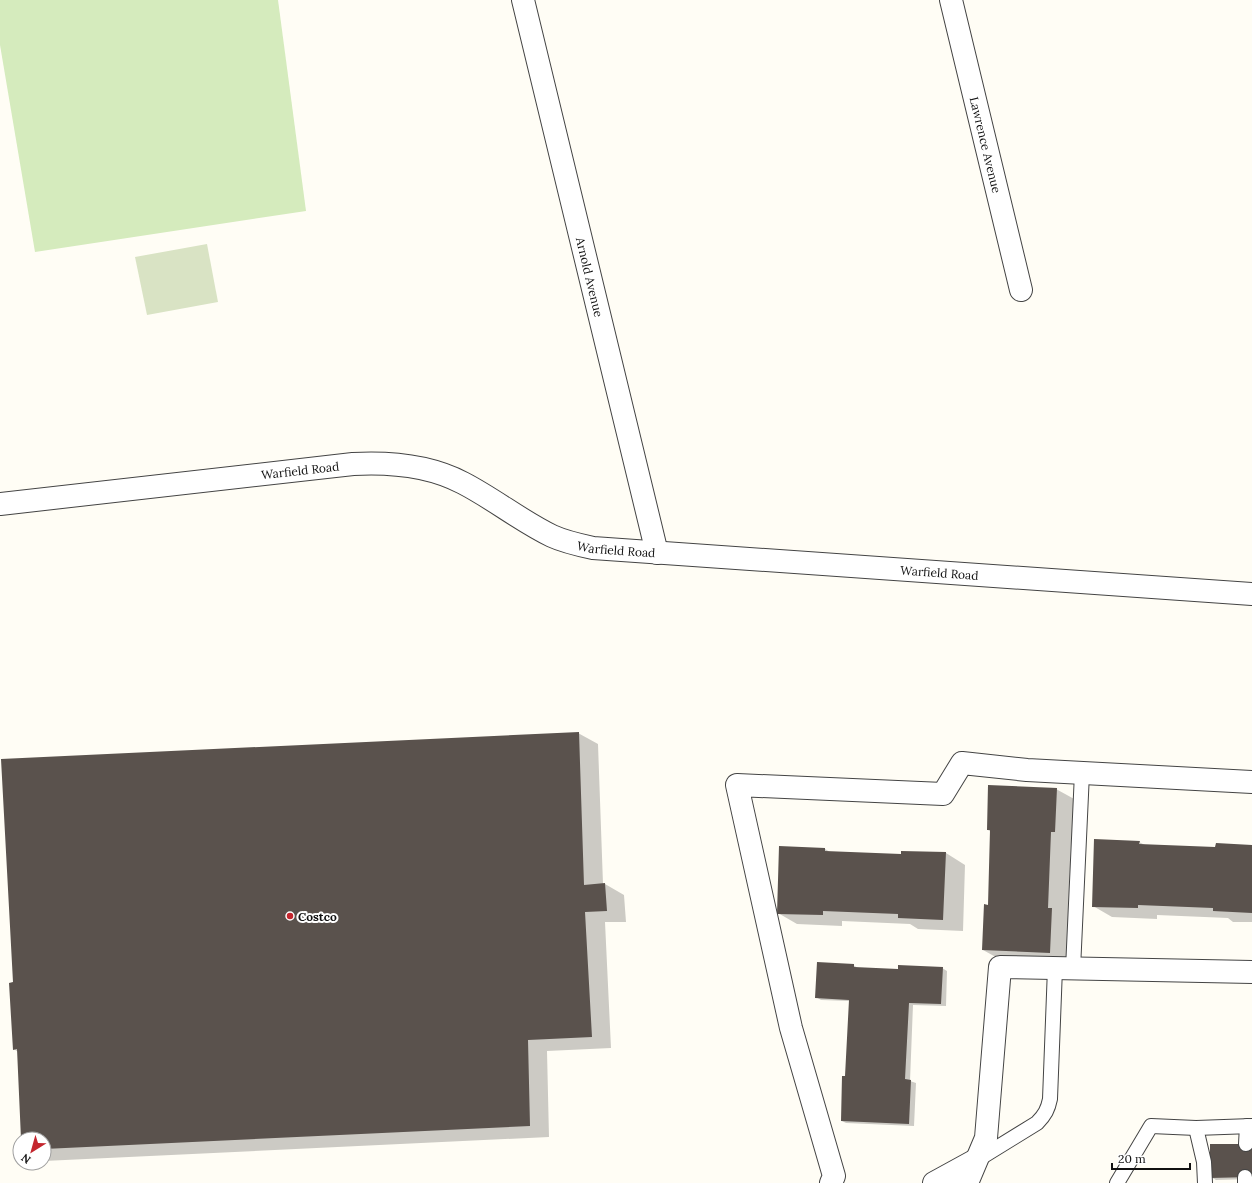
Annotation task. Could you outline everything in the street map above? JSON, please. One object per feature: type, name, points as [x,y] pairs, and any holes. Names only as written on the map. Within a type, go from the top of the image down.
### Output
[{"type":"street","name":"Arnold Avenue","points":[[523,0],[657,553]]},
{"type":"street","name":"Lawrence Avenue","points":[[951,0],[1021,290]]},
{"type":"street","name":"Warfield Road","points":[[0,504],[376,462],[423,469],[442,474],[462,482],[537,528],[553,536],[572,544],[593,548],[1252,594]]},
{"type":"street","points":[[832,1179],[791,1028],[737,785],[943,794],[962,763],[1027,770],[1252,782]]},
{"type":"street","points":[[967,1183],[986,1138],[1000,967],[1252,972]]},
{"type":"street","points":[[934,1183],[976,1160]]},
{"type":"lane","points":[[976,1160],[1037,1123],[1044,1116],[1048,1108],[1064,969],[1082,773]]},
{"type":"lane","points":[[1117,1183],[1152,1126],[1196,1128],[1249,1126],[1246,1144]]},
{"type":"lane","points":[[1196,1128],[1204,1162],[1205,1183]]},
{"type":"green space","points":[[0,0],[278,0],[306,211],[35,252],[0,45]]},
{"type":"green space","points":[[207,244],[218,302],[147,315],[135,257]]},
{"type":"building","points":[[579,732],[584,885],[605,883],[607,911],[585,912],[592,1037],[528,1040],[530,1126],[52,1149],[52,1131],[21,1131],[17,1049],[13,1050],[9,983],[13,982],[1,759]]},
{"type":"building","points":[[988,785],[1057,788],[1055,832],[1051,832],[1048,908],[1052,908],[1050,953],[982,950],[984,904],[988,905],[990,830],[987,830]]},
{"type":"building","points":[[1094,839],[1140,841],[1139,844],[1215,847],[1216,843],[1252,845],[1252,913],[1213,911],[1213,908],[1138,905],[1138,908],[1092,907]]},
{"type":"building","points":[[779,846],[825,848],[825,851],[901,854],[901,851],[946,852],[943,920],[898,918],[898,914],[823,911],[823,915],[777,914]]},
{"type":"building","points":[[817,962],[854,964],[854,967],[898,969],[898,965],[943,967],[941,1004],[909,1003],[905,1079],[911,1080],[909,1124],[841,1121],[842,1076],[845,1076],[849,1000],[815,998]]},
{"type":"building","points":[[1210,1144],[1252,1144],[1252,1177],[1210,1178]]},
{"type":"place","name":"Costco","points":[[290,916]]}]
